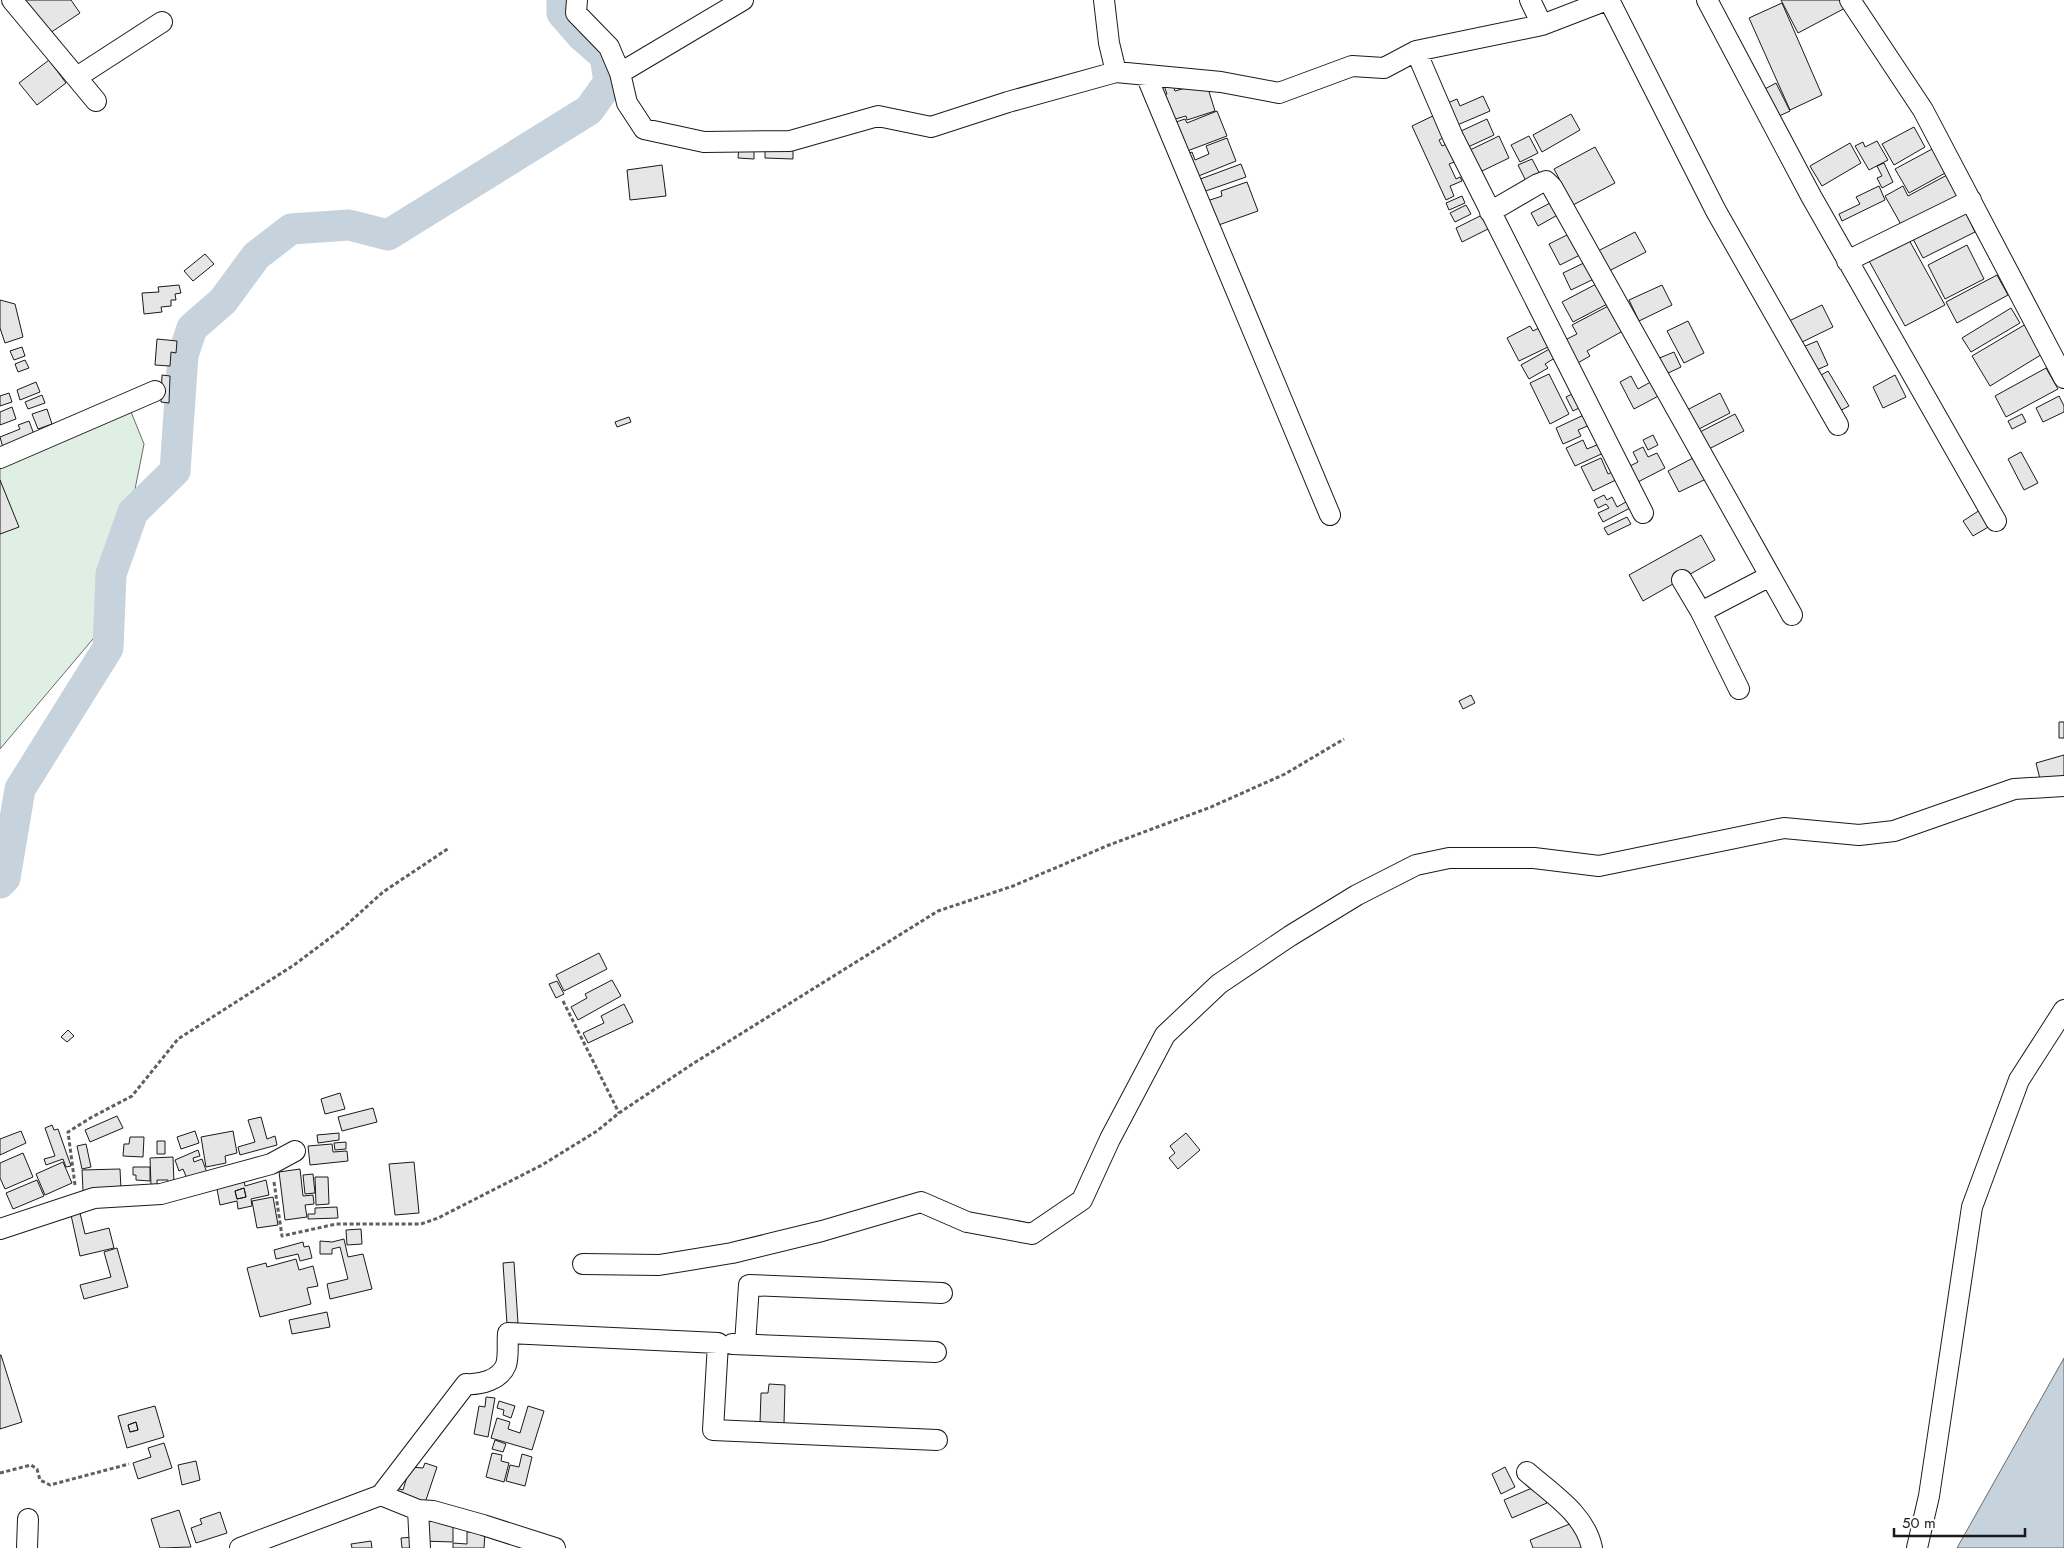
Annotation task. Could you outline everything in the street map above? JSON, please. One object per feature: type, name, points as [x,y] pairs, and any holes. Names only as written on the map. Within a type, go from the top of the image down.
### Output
[{"type":"street","points":[[12,0],[96,101]]},
{"type":"street","points":[[577,0],[576,13],[609,47],[620,73],[627,103],[644,130],[704,142],[790,141],[878,116],[932,127],[1008,102],[1116,72],[1221,82],[1279,93],[1352,66],[1384,68],[1416,51],[1542,25],[1608,0],[1716,211],[1838,425]]},
{"type":"street","points":[[620,73],[744,0]]},
{"type":"street","points":[[1104,0],[1116,72]]},
{"type":"street","points":[[1530,0],[1542,25]]},
{"type":"street","points":[[1707,0],[1847,261],[1996,521]]},
{"type":"street","points":[[1850,0],[1923,110],[2064,378]]},
{"type":"street","points":[[76,77],[162,22]]},
{"type":"street","points":[[1416,51],[1453,137],[1490,212],[1522,270],[1643,513]]},
{"type":"street","points":[[1146,75],[1330,515]]},
{"type":"street","points":[[1490,212],[1538,184],[1546,181],[1552,187],[1792,615]]},
{"type":"street","points":[[1847,261],[1971,200]]},
{"type":"street","points":[[0,458],[154,391]]},
{"type":"street","points":[[1701,612],[1770,576]]},
{"type":"street","points":[[1682,580],[1701,612],[1739,689]]},
{"type":"street","points":[[583,1264],[659,1265],[732,1253],[822,1231],[921,1202],[967,1222],[1032,1234],[1082,1200],[1110,1139],[1165,1035],[1219,984],[1290,936],[1357,895],[1416,865],[1449,858],[1534,858],[1599,866],[1784,828],[1859,835],[1894,831],[2014,789],[2064,786]]},
{"type":"street","points":[[1917,1548],[1929,1496],[1972,1207],[2019,1080],[2064,1010]]},
{"type":"street","points":[[0,1229],[94,1198],[161,1194],[271,1164],[295,1151]]},
{"type":"street","points":[[746,1344],[749,1285],[942,1293]]},
{"type":"street","points":[[240,1548],[286,1540],[381,1495],[466,1384],[477,1385],[488,1382],[498,1375],[506,1365],[508,1333],[936,1352]]},
{"type":"street","points":[[718,1343],[713,1430],[937,1440]]},
{"type":"street","points":[[1527,1472],[1583,1524],[1592,1548]]},
{"type":"street","points":[[381,1495],[418,1510],[433,1511],[483,1524],[554,1548]]},
{"type":"street","points":[[418,1510],[420,1548]]},
{"type":"street","points":[[27,1548],[28,1519]]},
{"type":"path","points":[[271,1164],[282,1236],[336,1224],[421,1224],[438,1218],[542,1165],[597,1131],[618,1113],[694,1062],[938,911],[1013,886],[1109,845],[1211,807],[1285,774],[1344,739]]},
{"type":"path","points":[[77,1203],[68,1132],[132,1096],[178,1039],[294,965],[342,929],[383,892],[449,848]]},
{"type":"path","points":[[563,1001],[618,1113]]},
{"type":"path","points":[[0,1473],[31,1465],[37,1469],[40,1480],[50,1486],[129,1464]]},
{"type":"green space","points":[[127,402],[144,444],[109,620],[0,749],[0,461]]},
{"type":"shaded area","points":[[2064,1358],[2064,1548],[1957,1548]]},
{"type":"building","points":[[24,0],[71,0],[80,13],[47,35]]},
{"type":"building","points":[[1781,0],[1845,0],[1849,6],[1798,33]]},
{"type":"building","points":[[1782,3],[1822,95],[1790,110],[1749,18]]},
{"type":"building","points":[[49,60],[66,83],[37,105],[19,83]]},
{"type":"building","points":[[1171,80],[1175,91],[1206,82],[1215,111],[1187,120],[1186,116],[1168,121],[1160,96],[1167,94],[1163,83]]},
{"type":"building","points":[[1776,83],[1790,111],[1777,117],[1763,90]]},
{"type":"building","points":[[1483,96],[1490,111],[1455,126],[1445,104],[1457,99],[1460,106]]},
{"type":"building","points":[[1217,111],[1227,136],[1182,153],[1170,124],[1185,119],[1187,123]]},
{"type":"building","points":[[1439,113],[1449,135],[1439,140],[1442,146],[1449,143],[1457,161],[1449,164],[1456,179],[1460,177],[1462,181],[1450,186],[1454,196],[1446,200],[1412,126]]},
{"type":"building","points":[[1571,114],[1580,130],[1542,152],[1533,135]]},
{"type":"building","points":[[1487,119],[1494,135],[1468,147],[1461,131]]},
{"type":"building","points":[[1914,127],[1925,147],[1894,165],[1882,144]]},
{"type":"building","points":[[1499,136],[1509,158],[1480,172],[1470,150]]},
{"type":"building","points":[[1529,136],[1538,153],[1520,162],[1511,145]]},
{"type":"building","points":[[1227,138],[1236,161],[1191,179],[1182,156],[1192,152],[1195,160],[1209,154],[1206,146]]},
{"type":"building","points":[[1877,141],[1888,160],[1869,170],[1855,146],[1863,142],[1865,147]]},
{"type":"building","points":[[1850,143],[1861,163],[1822,186],[1810,166]]},
{"type":"building","points":[[765,144],[793,144],[793,159],[765,158]]},
{"type":"building","points":[[739,147],[754,148],[754,159],[738,158]]},
{"type":"building","points":[[1595,147],[1615,183],[1573,205],[1554,169]]},
{"type":"building","points":[[1934,148],[1947,172],[1909,193],[1895,169]]},
{"type":"building","points":[[1532,159],[1542,178],[1528,185],[1518,165]]},
{"type":"building","points":[[1884,163],[1893,182],[1882,188],[1877,178],[1882,176],[1877,166]]},
{"type":"building","points":[[1241,164],[1246,177],[1200,193],[1195,181]]},
{"type":"building","points":[[662,165],[666,196],[630,200],[627,170]]},
{"type":"building","points":[[1947,175],[1960,198],[1903,228],[1885,196],[1903,186],[1908,196]]},
{"type":"building","points":[[1247,182],[1258,211],[1213,227],[1204,202],[1222,196],[1221,191]]},
{"type":"building","points":[[1879,186],[1885,200],[1842,221],[1839,214],[1860,204],[1856,197]]},
{"type":"building","points":[[1462,196],[1465,203],[1449,210],[1446,203]]},
{"type":"building","points":[[1554,201],[1561,213],[1538,226],[1531,213]]},
{"type":"building","points":[[1466,205],[1471,214],[1455,222],[1450,213]]},
{"type":"building","points":[[1964,209],[1975,232],[1923,258],[1911,235]]},
{"type":"building","points":[[1486,213],[1492,227],[1462,242],[1456,228]]},
{"type":"building","points":[[1573,232],[1584,253],[1560,265],[1549,244]]},
{"type":"building","points":[[1635,232],[1646,252],[1607,272],[1596,252]]},
{"type":"building","points":[[1908,238],[1945,305],[1905,326],[1868,259]]},
{"type":"building","points":[[1967,245],[1984,279],[1945,299],[1928,265]]},
{"type":"building","points":[[205,254],[214,264],[193,281],[184,271]]},
{"type":"building","points":[[1590,260],[1598,277],[1571,290],[1563,273]]},
{"type":"building","points":[[1997,275],[2008,295],[1957,323],[1946,302]]},
{"type":"building","points":[[1602,281],[1613,301],[1573,322],[1562,302]]},
{"type":"building","points":[[179,285],[181,293],[175,294],[176,300],[171,300],[171,306],[161,307],[162,312],[144,314],[142,293],[159,292],[158,287]]},
{"type":"building","points":[[1662,285],[1672,305],[1639,321],[1629,300]]},
{"type":"building","points":[[0,300],[15,304],[23,337],[5,343],[0,328]]},
{"type":"building","points":[[1614,303],[1628,328],[1587,351],[1590,356],[1576,364],[1563,341],[1577,334],[1572,325]]},
{"type":"building","points":[[1822,305],[1833,327],[1798,344],[1787,322]]},
{"type":"building","points":[[2011,308],[2020,323],[1971,352],[1962,338]]},
{"type":"building","points":[[1688,321],[1704,353],[1684,363],[1667,331]]},
{"type":"building","points":[[2026,324],[2044,353],[1990,386],[1972,356]]},
{"type":"building","points":[[1530,326],[1533,331],[1541,327],[1550,346],[1519,361],[1507,338]]},
{"type":"building","points":[[157,339],[177,341],[176,353],[171,352],[170,366],[155,365]]},
{"type":"building","points":[[1817,341],[1828,365],[1814,371],[1803,347]]},
{"type":"building","points":[[22,347],[25,356],[14,360],[10,351]]},
{"type":"building","points":[[1553,347],[1558,356],[1545,364],[1548,368],[1529,379],[1521,365]]},
{"type":"building","points":[[1674,352],[1681,367],[1664,375],[1657,359]]},
{"type":"building","points":[[25,360],[29,368],[18,372],[15,364]]},
{"type":"building","points":[[2046,368],[2058,389],[2006,417],[1995,396]]},
{"type":"building","points":[[1828,371],[1849,406],[1836,413],[1816,378]]},
{"type":"building","points":[[1549,374],[1569,414],[1550,424],[1530,383]]},
{"type":"building","points":[[162,375],[170,376],[169,403],[161,402]]},
{"type":"building","points":[[1895,375],[1906,397],[1883,408],[1873,387]]},
{"type":"building","points":[[1631,376],[1638,389],[1656,379],[1664,393],[1634,409],[1620,382]]},
{"type":"building","points":[[36,382],[40,392],[20,400],[17,390]]},
{"type":"building","points":[[1580,390],[1587,404],[1573,411],[1566,397]]},
{"type":"building","points":[[9,393],[12,402],[0,406],[0,396]]},
{"type":"building","points":[[1720,393],[1730,413],[1697,430],[1687,410]]},
{"type":"building","points":[[42,395],[45,403],[28,409],[25,402]]},
{"type":"building","points":[[2059,396],[2064,406],[2064,412],[2043,422],[2036,408]]},
{"type":"building","points":[[12,407],[16,419],[0,425],[0,412]]},
{"type":"building","points":[[47,409],[52,424],[38,429],[32,414]]},
{"type":"building","points":[[1588,413],[1592,424],[1578,430],[1581,436],[1563,444],[1556,428]]},
{"type":"building","points":[[1735,414],[1744,431],[1705,451],[1696,434]]},
{"type":"building","points":[[2022,414],[2026,422],[2012,429],[2008,421]]},
{"type":"building","points":[[629,417],[631,422],[617,427],[615,422]]},
{"type":"building","points":[[29,421],[35,437],[3,448],[0,437],[20,429],[18,425]]},
{"type":"building","points":[[1653,435],[1658,445],[1648,450],[1643,440]]},
{"type":"building","points":[[1583,440],[1587,449],[1604,442],[1608,451],[1575,466],[1566,448]]},
{"type":"building","points":[[1643,447],[1648,457],[1657,453],[1665,468],[1636,483],[1628,467],[1638,462],[1633,452]]},
{"type":"building","points":[[2021,452],[2038,483],[2024,490],[2008,459]]},
{"type":"building","points":[[1695,457],[1706,479],[1679,492],[1668,471]]},
{"type":"building","points":[[1601,458],[1608,474],[1618,469],[1622,477],[1593,491],[1581,467]]},
{"type":"building","points":[[0,480],[19,527],[0,534]]},
{"type":"building","points":[[1604,495],[1607,500],[1612,497],[1617,507],[1631,499],[1634,506],[1603,522],[1598,513],[1609,508],[1606,504],[1598,508],[1594,500]]},
{"type":"building","points":[[1980,510],[1990,526],[1973,536],[1963,521]]},
{"type":"building","points":[[1627,517],[1631,524],[1608,535],[1604,528]]},
{"type":"building","points":[[1701,535],[1715,560],[1643,601],[1629,575]]},
{"type":"building","points":[[1471,695],[1475,703],[1463,709],[1459,701]]},
{"type":"building","points":[[2059,722],[2064,722],[2064,738],[2059,738]]},
{"type":"building","points":[[2064,755],[2064,776],[2041,783],[2036,763]]},
{"type":"building","points":[[599,953],[607,969],[564,991],[556,975]]},
{"type":"building","points":[[612,980],[621,996],[578,1020],[571,1007],[587,998],[585,994]]},
{"type":"building","points":[[557,981],[564,994],[556,998],[549,984]]},
{"type":"building","points":[[624,1004],[633,1022],[588,1043],[583,1033],[604,1023],[601,1016]]},
{"type":"building","points":[[68,1030],[74,1036],[67,1042],[61,1037]]},
{"type":"building","points":[[340,1093],[345,1109],[325,1114],[321,1099]]},
{"type":"building","points":[[373,1108],[377,1122],[342,1131],[338,1117]]},
{"type":"building","points":[[117,1116],[123,1128],[90,1142],[85,1130]]},
{"type":"building","points":[[261,1117],[267,1139],[275,1136],[277,1145],[240,1155],[238,1147],[255,1142],[248,1120]]},
{"type":"building","points":[[52,1125],[54,1130],[58,1129],[71,1166],[66,1167],[63,1159],[46,1165],[44,1159],[55,1156],[45,1128]]},
{"type":"building","points":[[21,1131],[26,1143],[0,1155],[0,1139]]},
{"type":"building","points":[[195,1131],[199,1143],[181,1149],[177,1137]]},
{"type":"building","points":[[233,1131],[237,1153],[225,1156],[226,1163],[206,1167],[201,1137]]},
{"type":"building","points":[[339,1133],[339,1140],[318,1143],[317,1135]]},
{"type":"building","points":[[1186,1133],[1200,1150],[1178,1169],[1169,1158],[1175,1153],[1170,1146]]},
{"type":"building","points":[[130,1137],[144,1137],[143,1157],[123,1156],[124,1144],[129,1144]]},
{"type":"building","points":[[157,1141],[165,1141],[165,1154],[157,1154]]},
{"type":"building","points":[[346,1142],[346,1149],[335,1150],[334,1143]]},
{"type":"building","points":[[86,1144],[91,1167],[82,1169],[77,1146]]},
{"type":"building","points":[[332,1144],[333,1152],[347,1151],[348,1161],[310,1165],[308,1146]]},
{"type":"building","points":[[198,1150],[200,1156],[193,1158],[194,1162],[202,1159],[207,1173],[188,1181],[183,1169],[179,1171],[175,1160]]},
{"type":"building","points":[[23,1153],[33,1177],[5,1189],[0,1178],[0,1163]]},
{"type":"building","points":[[173,1157],[174,1184],[168,1185],[168,1180],[157,1180],[157,1185],[151,1185],[150,1158]]},
{"type":"building","points":[[63,1162],[72,1183],[45,1195],[36,1174]]},
{"type":"building","points":[[414,1162],[419,1213],[395,1215],[389,1164]]},
{"type":"building","points":[[133,1167],[150,1167],[150,1181],[136,1180],[136,1175],[133,1175]]},
{"type":"building","points":[[120,1169],[121,1190],[83,1191],[82,1170]]},
{"type":"building","points":[[300,1169],[303,1196],[313,1195],[314,1204],[305,1205],[307,1217],[285,1220],[279,1172]]},
{"type":"building","points":[[313,1174],[315,1193],[305,1194],[303,1175]]},
{"type":"building","points":[[243,1175],[245,1186],[266,1180],[269,1195],[251,1199],[252,1206],[238,1209],[237,1201],[220,1205],[216,1184]],"holes":[[[244,1188],[246,1197],[237,1199],[235,1191]]]},
{"type":"building","points":[[315,1177],[328,1177],[329,1204],[316,1205]]},
{"type":"building","points":[[37,1180],[44,1196],[13,1209],[6,1193]]},
{"type":"building","points":[[244,1188],[246,1197],[237,1199],[235,1191]]},
{"type":"building","points":[[273,1197],[278,1225],[257,1228],[252,1201]]},
{"type":"building","points":[[337,1207],[338,1218],[308,1219],[308,1214],[315,1214],[315,1208]]},
{"type":"building","points":[[80,1213],[85,1234],[109,1228],[114,1248],[80,1256],[71,1215]]},
{"type":"building","points":[[361,1229],[362,1244],[347,1245],[346,1230]]},
{"type":"building","points":[[344,1239],[348,1257],[363,1254],[372,1289],[330,1299],[327,1284],[348,1279],[340,1247],[332,1249],[332,1254],[320,1254],[320,1241],[332,1242]]},
{"type":"building","points":[[303,1242],[304,1247],[309,1246],[312,1258],[300,1261],[298,1254],[276,1259],[274,1250]]},
{"type":"building","points":[[117,1248],[128,1287],[84,1299],[80,1285],[111,1277],[104,1252]]},
{"type":"building","points":[[296,1259],[299,1270],[313,1266],[318,1286],[307,1288],[311,1304],[260,1317],[247,1268],[266,1263],[267,1267]]},
{"type":"building","points":[[514,1262],[518,1323],[507,1324],[503,1263]]},
{"type":"building","points":[[327,1312],[330,1327],[292,1334],[289,1320]]},
{"type":"building","points":[[0,1355],[22,1422],[0,1429]]},
{"type":"building","points":[[769,1384],[785,1385],[784,1424],[760,1423],[761,1393],[768,1393]]},
{"type":"building","points":[[486,1397],[495,1398],[488,1437],[474,1434],[479,1406],[485,1407]]},
{"type":"building","points":[[499,1401],[515,1406],[511,1418],[503,1415],[504,1410],[497,1408]]},
{"type":"building","points":[[155,1406],[164,1437],[127,1448],[118,1416]],"holes":[[[136,1422],[138,1430],[130,1432],[128,1425]]]},
{"type":"building","points":[[528,1406],[544,1411],[532,1450],[491,1438],[497,1418],[510,1422],[508,1429],[520,1433]]},
{"type":"building","points":[[136,1422],[138,1430],[130,1432],[128,1425]]},
{"type":"building","points":[[495,1440],[506,1444],[503,1452],[492,1449]]},
{"type":"building","points":[[164,1443],[172,1468],[138,1479],[133,1463],[151,1457],[148,1448]]},
{"type":"building","points":[[492,1453],[502,1455],[501,1461],[509,1463],[504,1482],[486,1477]]},
{"type":"building","points":[[522,1454],[532,1457],[525,1486],[506,1481],[510,1465],[519,1467]]},
{"type":"building","points":[[196,1461],[200,1480],[182,1485],[178,1465]]},
{"type":"building","points":[[425,1463],[437,1467],[425,1503],[394,1492],[396,1488],[403,1490],[410,1467],[423,1468]]},
{"type":"building","points":[[1505,1467],[1515,1487],[1501,1494],[1492,1474]]},
{"type":"building","points":[[1539,1485],[1547,1503],[1512,1518],[1504,1500]]},
{"type":"building","points":[[179,1510],[191,1547],[160,1548],[151,1519]]},
{"type":"building","points":[[220,1512],[227,1533],[196,1543],[191,1528],[202,1524],[200,1519]]},
{"type":"building","points":[[423,1519],[453,1520],[453,1542],[422,1541]]},
{"type":"building","points":[[1577,1521],[1587,1548],[1533,1548],[1530,1540]]},
{"type":"building","points":[[467,1532],[485,1532],[484,1548],[453,1548],[453,1543],[467,1544]]},
{"type":"building","points":[[413,1537],[414,1548],[402,1548],[401,1538]]},
{"type":"building","points":[[371,1541],[372,1548],[352,1548],[351,1544]]},
{"type":"waterway","points":[[0,883],[5,878],[20,789],[108,648],[111,574],[133,512],[175,471],[183,355],[192,328],[223,301],[256,256],[291,229],[349,225],[388,235],[589,110],[609,82],[605,56],[582,36],[562,13],[562,0]]}]
